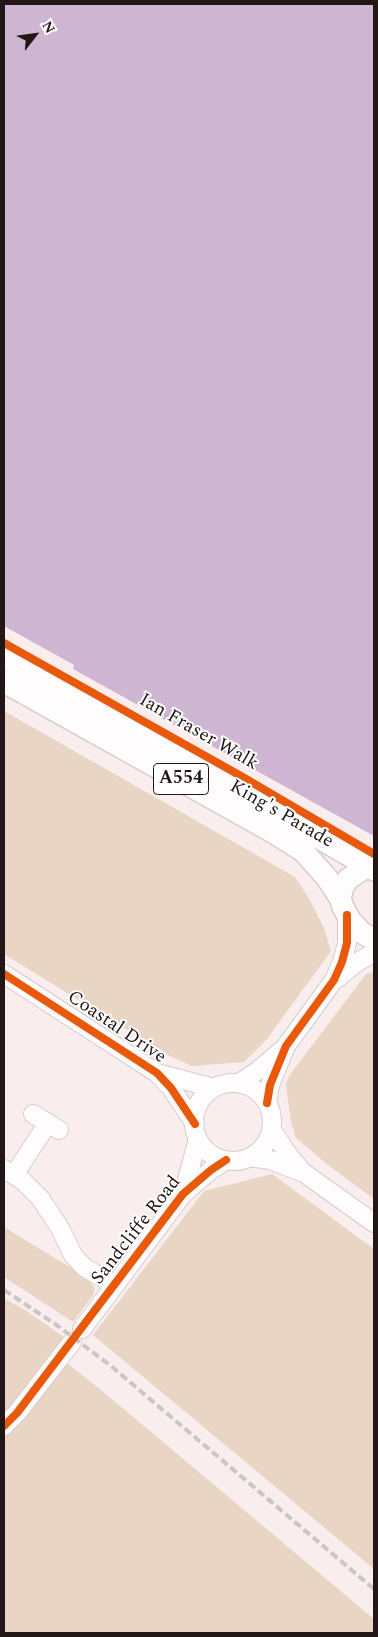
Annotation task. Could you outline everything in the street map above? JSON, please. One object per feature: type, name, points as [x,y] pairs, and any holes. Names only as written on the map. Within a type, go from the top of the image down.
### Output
[{"type":"main road","name":"King's Parade","points":[[4,658],[249,796],[371,868]]},
{"type":"main road","name":"King's Parade","points":[[4,682],[271,830],[304,852],[344,906]]},
{"type":"main road","name":"A554","points":[[371,868],[348,879],[343,887],[344,906],[361,932],[374,940]]},
{"type":"street","points":[[238,1083],[256,1072],[286,1046],[334,980],[342,962],[347,943],[344,906]]},
{"type":"street","points":[[334,980],[374,952]]},
{"type":"street","name":"Coastal Drive","points":[[4,974],[157,1073],[171,1088],[196,1132]]},
{"type":"street","points":[[267,1103],[270,1085],[286,1046]]},
{"type":"street","name":"Coastal Drive","points":[[157,1073],[214,1088]]},
{"type":"street","points":[[238,1083],[256,1091],[267,1103],[271,1115],[271,1129],[267,1142],[250,1157],[241,1160],[226,1160],[211,1154],[196,1132],[197,1106],[205,1095],[214,1088],[223,1084],[238,1083]]},
{"type":"street","points":[[47,1122],[9,1172],[23,1181],[40,1198],[60,1228],[73,1255],[84,1267],[114,1285]]},
{"type":"street","points":[[271,1129],[290,1157],[304,1173],[374,1223]]},
{"type":"street","name":"Sandcliffe Road","points":[[182,1194],[196,1132]]},
{"type":"street","points":[[250,1157],[270,1160],[304,1173]]},
{"type":"street","name":"Sandcliffe Road","points":[[4,1426],[17,1413],[77,1336],[182,1194],[226,1160]]},
{"type":"shaded area","points":[[4,4],[374,4],[374,836],[73,669],[74,665],[4,626]]},
{"type":"shaded area","points":[[4,711],[295,877],[307,895],[324,928],[331,951],[267,1039],[244,1062],[192,1066],[166,1054],[4,954]]},
{"type":"shaded area","points":[[374,972],[374,1199],[328,1165],[296,1138],[291,1122],[286,1085],[289,1076],[366,974]]},
{"type":"shaded area","points":[[272,1174],[374,1249],[374,1569],[93,1335],[204,1191]]},
{"type":"shaded area","points":[[4,1227],[86,1277],[95,1288],[93,1295],[73,1322],[4,1277]]},
{"type":"shaded area","points":[[4,1298],[64,1337],[53,1352],[374,1619],[374,1633],[4,1633]]},
{"type":"railway","points":[[4,1290],[58,1326],[111,1366],[374,1589]]},
{"type":"cycle path","name":"Ian Fraser Walk","points":[[4,643],[241,776],[374,854]]},
{"type":"cycle path","points":[[267,1103],[270,1085],[286,1046],[334,980],[342,962],[347,943],[347,915]]},
{"type":"cycle path","points":[[4,974],[157,1073],[171,1088],[195,1124]]},
{"type":"cycle path","points":[[4,1426],[17,1413],[183,1194],[226,1160]]}]
